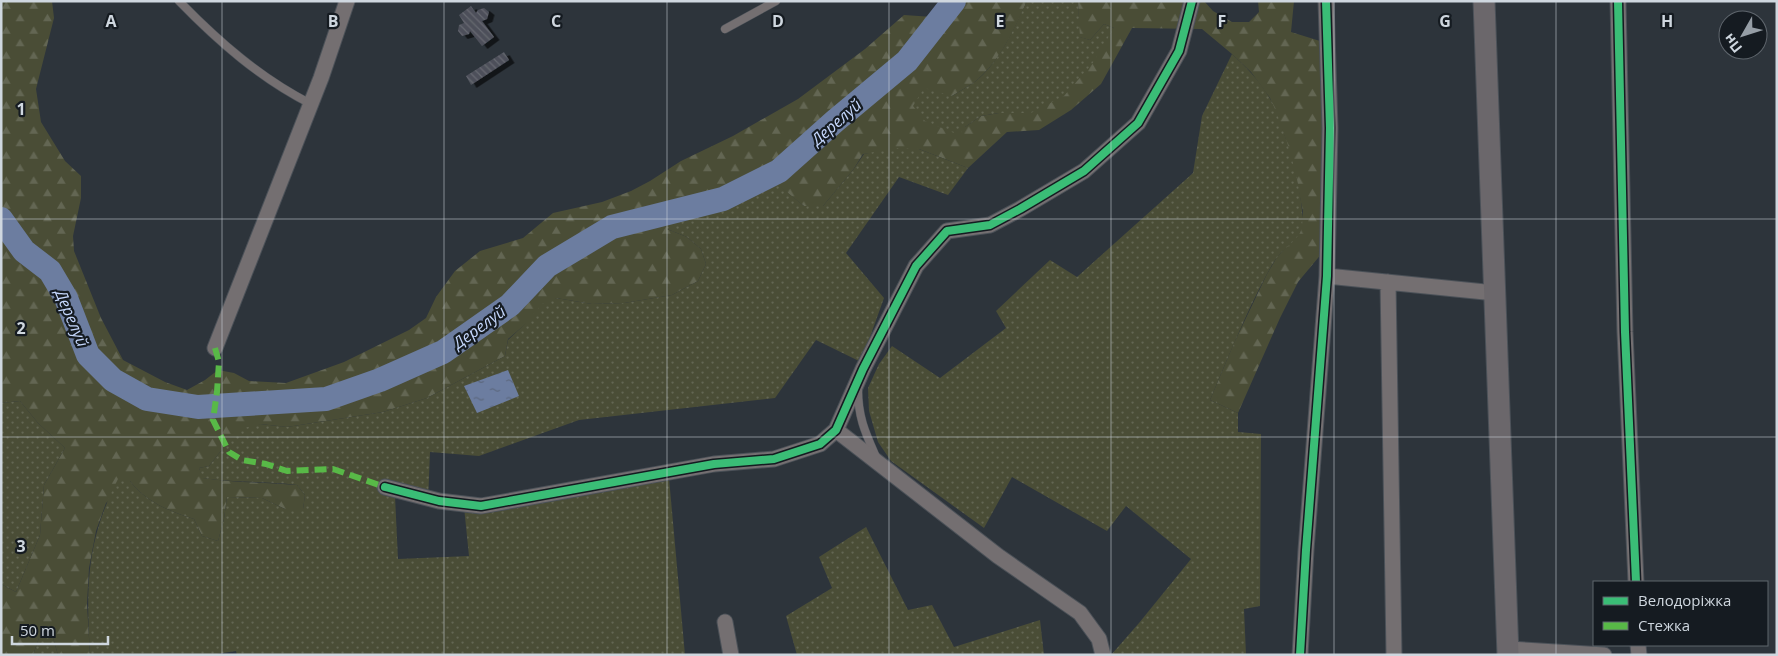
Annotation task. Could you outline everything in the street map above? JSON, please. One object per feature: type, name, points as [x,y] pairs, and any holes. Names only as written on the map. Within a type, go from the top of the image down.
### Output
[{"type":"main road","points":[[1484,1],[1508,652]]},
{"type":"street","points":[[215,348],[311,104],[347,1]]},
{"type":"street","points":[[385,487],[439,501],[481,506],[714,464],[774,459],[820,444],[836,430],[858,380],[916,266],[947,231],[990,225],[1020,209],[1084,171],[1138,123],[1179,51],[1192,1]]},
{"type":"street","points":[[1300,655],[1306,550],[1328,276],[1330,128],[1326,1]]},
{"type":"street","points":[[1618,1],[1625,332],[1636,581]]},
{"type":"street","points":[[1328,276],[1495,293]]},
{"type":"street","points":[[1388,282],[1394,655]]},
{"type":"street","points":[[836,430],[998,556],[1080,613],[1099,639],[1103,655]]},
{"type":"street","points":[[725,622],[731,655]]},
{"type":"street","points":[[1508,652],[1604,655]]},
{"type":"lane","points":[[180,1],[220,41],[248,65],[287,92],[311,104]]},
{"type":"lane","points":[[725,29],[776,1]]},
{"type":"lane","points":[[858,380],[858,409],[865,434],[879,463]]},
{"type":"green space","points":[[1,1],[52,1],[54,18],[36,89],[41,122],[65,161],[81,176],[81,198],[73,236],[74,251],[101,318],[123,360],[165,382],[187,390],[218,370],[234,373],[249,381],[286,383],[344,362],[409,330],[426,318],[436,297],[455,271],[480,251],[523,238],[553,213],[602,202],[631,191],[681,161],[733,136],[798,99],[865,49],[904,15],[933,17],[949,12],[956,1],[1027,1],[1012,34],[993,64],[976,81],[952,96],[965,127],[981,116],[999,113],[1114,28],[1104,24],[1090,40],[1079,37],[1078,1],[1204,1],[1213,11],[1232,22],[1249,22],[1259,12],[1258,1],[1294,1],[1291,32],[1320,41],[1325,67],[1323,252],[1298,282],[1238,413],[1210,400],[1234,343],[1267,274],[1277,257],[1300,232],[1303,212],[1296,177],[1285,137],[1270,98],[1251,72],[1232,54],[1202,29],[1132,28],[1101,84],[1071,110],[1039,130],[1007,132],[968,168],[919,149],[863,154],[853,170],[823,206],[804,206],[765,175],[744,180],[715,193],[667,229],[687,237],[701,249],[706,264],[698,281],[672,295],[624,303],[592,304],[556,298],[508,339],[505,356],[427,398],[383,412],[287,427],[260,424],[224,447],[209,466],[199,468],[203,478],[297,485],[305,495],[303,509],[285,509],[262,498],[227,497],[218,541],[202,536],[194,519],[159,505],[143,495],[130,481],[106,503],[96,531],[89,568],[87,604],[90,655],[58,655],[52,634],[40,635],[33,655],[1,655],[1,584],[16,592],[40,535],[44,485],[65,448],[38,423],[20,401],[1,403]]},
{"type":"green space","points":[[1027,1],[1078,1],[1080,37],[1090,40],[1104,24],[1114,28],[1092,64],[1064,96],[1031,113],[999,113],[981,116],[965,127],[959,135],[925,121],[913,106],[924,88],[952,96],[976,81],[993,64],[1011,34]]},
{"type":"green space","points":[[1232,54],[1257,79],[1275,108],[1294,165],[1302,205],[1300,233],[1279,255],[1269,269],[1210,400],[1238,413],[1238,432],[1261,434],[1260,606],[1244,609],[1246,655],[1111,655],[1191,559],[1126,506],[1107,531],[1012,477],[984,528],[891,461],[878,442],[869,411],[868,388],[879,364],[892,346],[940,378],[1006,328],[996,311],[1050,260],[1077,277],[1193,173],[1202,116]]},
{"type":"green space","points":[[894,148],[919,149],[968,168],[948,195],[899,177],[846,253],[884,298],[861,362],[816,340],[775,398],[579,420],[479,456],[430,452],[428,503],[395,496],[398,559],[469,556],[463,497],[487,499],[668,467],[685,655],[237,655],[236,651],[210,655],[90,655],[88,608],[90,565],[100,523],[118,479],[130,481],[143,495],[159,505],[194,519],[202,536],[218,541],[227,497],[262,498],[285,509],[303,509],[305,495],[297,485],[202,478],[199,468],[209,466],[224,447],[244,428],[260,424],[287,427],[383,412],[427,398],[505,356],[508,340],[542,304],[556,298],[592,304],[624,303],[672,295],[698,281],[706,264],[701,249],[687,237],[667,229],[665,210],[765,174],[804,206],[823,206],[864,154]]},
{"type":"green space","points":[[20,401],[38,423],[65,448],[44,485],[40,535],[16,592],[1,584],[1,403]]},
{"type":"green space","points":[[866,527],[908,610],[932,605],[954,647],[1040,620],[1044,655],[797,655],[786,616],[832,588],[819,557]]},
{"type":"green space","points":[[52,634],[58,655],[33,655],[40,635]]},
{"type":"water","points":[[508,370],[519,396],[477,413],[464,386]]},
{"type":"building","points":[[471,6],[476,13],[484,8],[489,12],[487,19],[482,21],[494,37],[482,46],[470,31],[469,34],[462,36],[458,31],[459,25],[464,23],[459,15]]},
{"type":"building","points":[[504,52],[509,60],[471,85],[466,76]]},
{"type":"waterway","name":"Дерелуй","points":[[1,219],[24,251],[50,271],[66,298],[88,355],[113,380],[147,399],[198,407],[326,399],[380,380],[443,352],[510,305],[547,266],[612,227],[723,199],[779,171],[907,61],[954,1]]},
{"type":"marked path","points":[[215,348],[219,362],[213,420],[229,452],[242,460],[266,464],[287,471],[333,469],[385,487]]},
{"type":"cycle path","points":[[385,487],[439,501],[481,506],[714,464],[774,459],[820,444],[836,430],[863,369],[916,266],[947,231],[990,225],[1020,209],[1084,171],[1138,123],[1179,51],[1192,1]]},
{"type":"cycle path","points":[[1300,655],[1327,276],[1330,128],[1326,1]]},
{"type":"cycle path","points":[[1618,1],[1625,332],[1636,581]]}]
